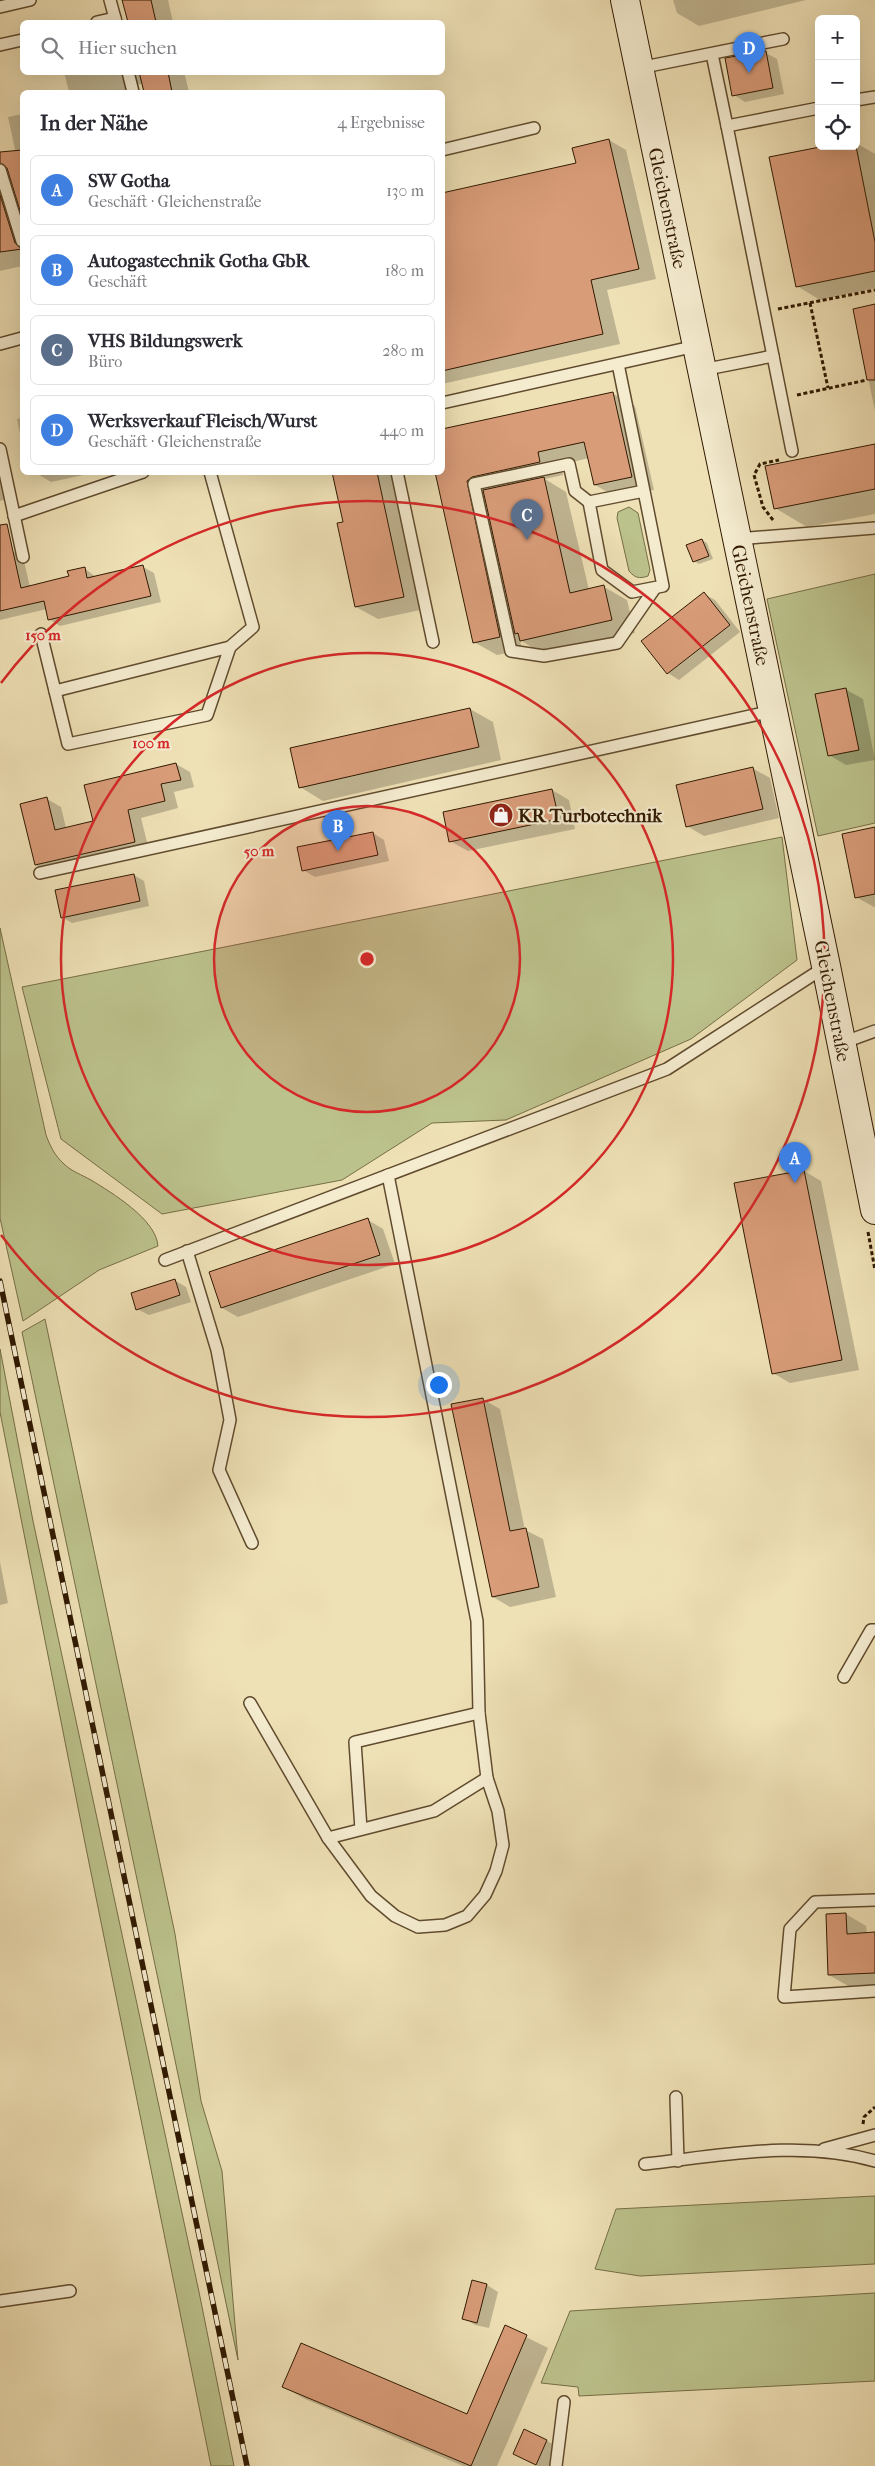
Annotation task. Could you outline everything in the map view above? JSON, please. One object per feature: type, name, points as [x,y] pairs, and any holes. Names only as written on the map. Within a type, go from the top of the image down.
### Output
[{"type":"street","name":"Gleichenstraße","points":[[625,0],[736,539],[774,711],[875,1210]]},
{"type":"lane","points":[[0,7],[30,0]]},
{"type":"lane","points":[[110,0],[115,20]]},
{"type":"lane","points":[[0,45],[20,40]]},
{"type":"lane","points":[[639,68],[783,40]]},
{"type":"lane","points":[[712,54],[792,451]]},
{"type":"lane","points":[[129,75],[132,90]]},
{"type":"lane","points":[[860,99],[875,97]]},
{"type":"lane","points":[[727,126],[815,109]]},
{"type":"lane","points":[[445,149],[534,128]]},
{"type":"lane","points":[[0,170],[20,235]]},
{"type":"lane","points":[[0,344],[20,339]]},
{"type":"lane","points":[[445,402],[618,364],[699,358],[774,356]]},
{"type":"lane","points":[[618,364],[663,586],[632,592],[602,570],[589,502],[575,491],[569,464],[474,484],[511,651],[544,656],[617,643],[654,588]]},
{"type":"lane","points":[[0,449],[23,557]]},
{"type":"lane","points":[[14,516],[134,475]]},
{"type":"lane","points":[[55,691],[230,648],[253,627],[211,475]]},
{"type":"lane","points":[[398,475],[433,642]]},
{"type":"lane","points":[[589,502],[644,491]]},
{"type":"lane","points":[[736,539],[875,528]]},
{"type":"lane","points":[[41,634],[68,744],[207,716],[230,648]]},
{"type":"lane","points":[[40,874],[774,711]]},
{"type":"lane","points":[[165,1260],[667,1069],[826,966]]},
{"type":"lane","points":[[842,1043],[875,1031]]},
{"type":"lane","points":[[250,1703],[328,1838],[371,1896],[395,1916],[418,1927],[445,1925],[467,1916],[485,1895],[496,1871],[503,1845],[498,1811],[487,1778],[479,1713],[477,1621],[388,1175]]},
{"type":"lane","points":[[187,1251],[217,1350],[230,1420],[219,1470],[252,1543]]},
{"type":"lane","points":[[844,1677],[871,1630],[875,1630]]},
{"type":"lane","points":[[361,1829],[355,1742],[479,1713]]},
{"type":"lane","points":[[328,1838],[434,1811],[487,1778]]},
{"type":"lane","points":[[875,1900],[815,1902],[808,1908],[790,1929],[784,1997],[875,1991]]},
{"type":"lane","points":[[676,2097],[678,2160]]},
{"type":"lane","points":[[645,2164],[740,2153],[820,2150],[875,2135]]},
{"type":"lane","points":[[820,2150],[875,2161]]},
{"type":"lane","points":[[0,2302],[70,2291]]},
{"type":"lane","points":[[556,2466],[564,2402]]},
{"type":"path","points":[[764,312],[875,290]]},
{"type":"path","points":[[810,303],[828,388]]},
{"type":"path","points":[[781,398],[868,380]]},
{"type":"path","points":[[784,535],[763,507],[754,475],[760,464],[793,457],[792,451]]},
{"type":"green space","points":[[629,507],[638,513],[650,570],[648,576],[640,578],[629,571],[617,518],[618,512]]},
{"type":"green space","points":[[875,574],[875,823],[818,836],[767,599]]},
{"type":"green space","points":[[782,837],[797,960],[691,1039],[506,1120],[432,1123],[342,1180],[162,1214],[61,1139],[22,987]]},
{"type":"green space","points":[[0,928],[46,1135],[51,1147],[58,1158],[73,1171],[91,1180],[132,1208],[150,1226],[158,1246],[99,1270],[23,1321],[0,1218]]},
{"type":"green space","points":[[45,1319],[175,1934],[201,2101],[222,2171],[238,2360],[22,1332]]},
{"type":"green space","points":[[0,1349],[33,1521],[199,2292],[234,2466],[211,2466],[0,1412]]},
{"type":"green space","points":[[875,2196],[875,2264],[640,2276],[595,2269],[616,2209]]},
{"type":"green space","points":[[875,2293],[875,2381],[579,2396],[578,2387],[541,2383],[570,2311]]},
{"type":"building","points":[[122,0],[151,0],[156,20],[127,20]]},
{"type":"building","points":[[766,51],[773,88],[732,96],[725,58]]},
{"type":"building","points":[[140,75],[169,75],[172,90],[144,90]]},
{"type":"building","points":[[609,139],[639,269],[591,280],[603,334],[445,370],[445,192],[576,163],[572,148]]},
{"type":"building","points":[[815,148],[815,150],[857,150],[875,242],[875,271],[796,287],[769,157]]},
{"type":"building","points":[[20,150],[20,210],[7,168],[0,163],[0,152]]},
{"type":"building","points":[[0,195],[15,243],[20,249],[0,252]]},
{"type":"building","points":[[875,304],[875,380],[867,380],[853,309]]},
{"type":"building","points":[[613,392],[632,477],[594,485],[584,442],[538,452],[540,462],[472,477],[467,481],[500,637],[473,643],[436,475],[445,475],[445,428]]},
{"type":"building","points":[[875,444],[875,489],[774,509],[765,466]]},
{"type":"building","points":[[333,475],[378,475],[404,597],[355,607],[337,523],[343,522]]},
{"type":"building","points":[[544,477],[570,593],[604,585],[612,620],[520,641],[518,633],[515,634],[483,490]]},
{"type":"building","points":[[7,524],[21,588],[69,576],[67,571],[85,567],[87,578],[143,565],[151,596],[48,620],[44,601],[0,611],[0,525]]},
{"type":"building","points":[[702,539],[709,556],[693,562],[686,545]]},
{"type":"building","points":[[704,592],[730,625],[667,674],[641,641]]},
{"type":"building","points":[[846,688],[859,750],[828,756],[815,694]]},
{"type":"building","points":[[470,708],[479,747],[299,788],[290,748]]},
{"type":"building","points":[[176,763],[181,780],[161,784],[165,801],[128,810],[135,842],[35,865],[20,804],[47,797],[55,830],[93,821],[84,785]]},
{"type":"building","points":[[753,767],[763,809],[686,827],[676,785]]},
{"type":"building","name":"KR Turbotechnik","points":[[552,789],[559,819],[449,842],[443,812]]},
{"type":"building","points":[[875,827],[875,894],[855,898],[842,834]]},
{"type":"building","points":[[373,832],[378,855],[302,871],[297,847]]},
{"type":"building","points":[[134,874],[140,901],[61,918],[55,890]]},
{"type":"building","points":[[804,1170],[842,1360],[772,1374],[734,1183]]},
{"type":"building","points":[[368,1218],[380,1255],[221,1308],[209,1272]]},
{"type":"building","points":[[175,1279],[180,1295],[136,1310],[131,1293]]},
{"type":"building","points":[[483,1398],[510,1531],[526,1528],[539,1587],[492,1597],[451,1404]]},
{"type":"building","points":[[846,1913],[847,1934],[875,1932],[875,1973],[828,1975],[826,1914]]},
{"type":"building","points":[[472,2280],[487,2284],[477,2323],[462,2319]]},
{"type":"building","points":[[505,2325],[527,2335],[471,2466],[282,2387],[301,2343],[467,2414]]},
{"type":"building","points":[[524,2429],[547,2440],[536,2465],[513,2454]]},
{"type":"railway","points":[[0,1281],[247,2466]]},
{"type":"place","name":"Werksverkauf Fleisch/Wurst","points":[[749,73]]},
{"type":"place","name":"VHS Bildungswerk","points":[[527,540]]},
{"type":"place","name":"KR Turbotechnik","points":[[501,815]]},
{"type":"place","name":"Autogastechnik Gotha GbR","points":[[338,851]]},
{"type":"place","name":"SW Gotha","points":[[795,1183]]}]
